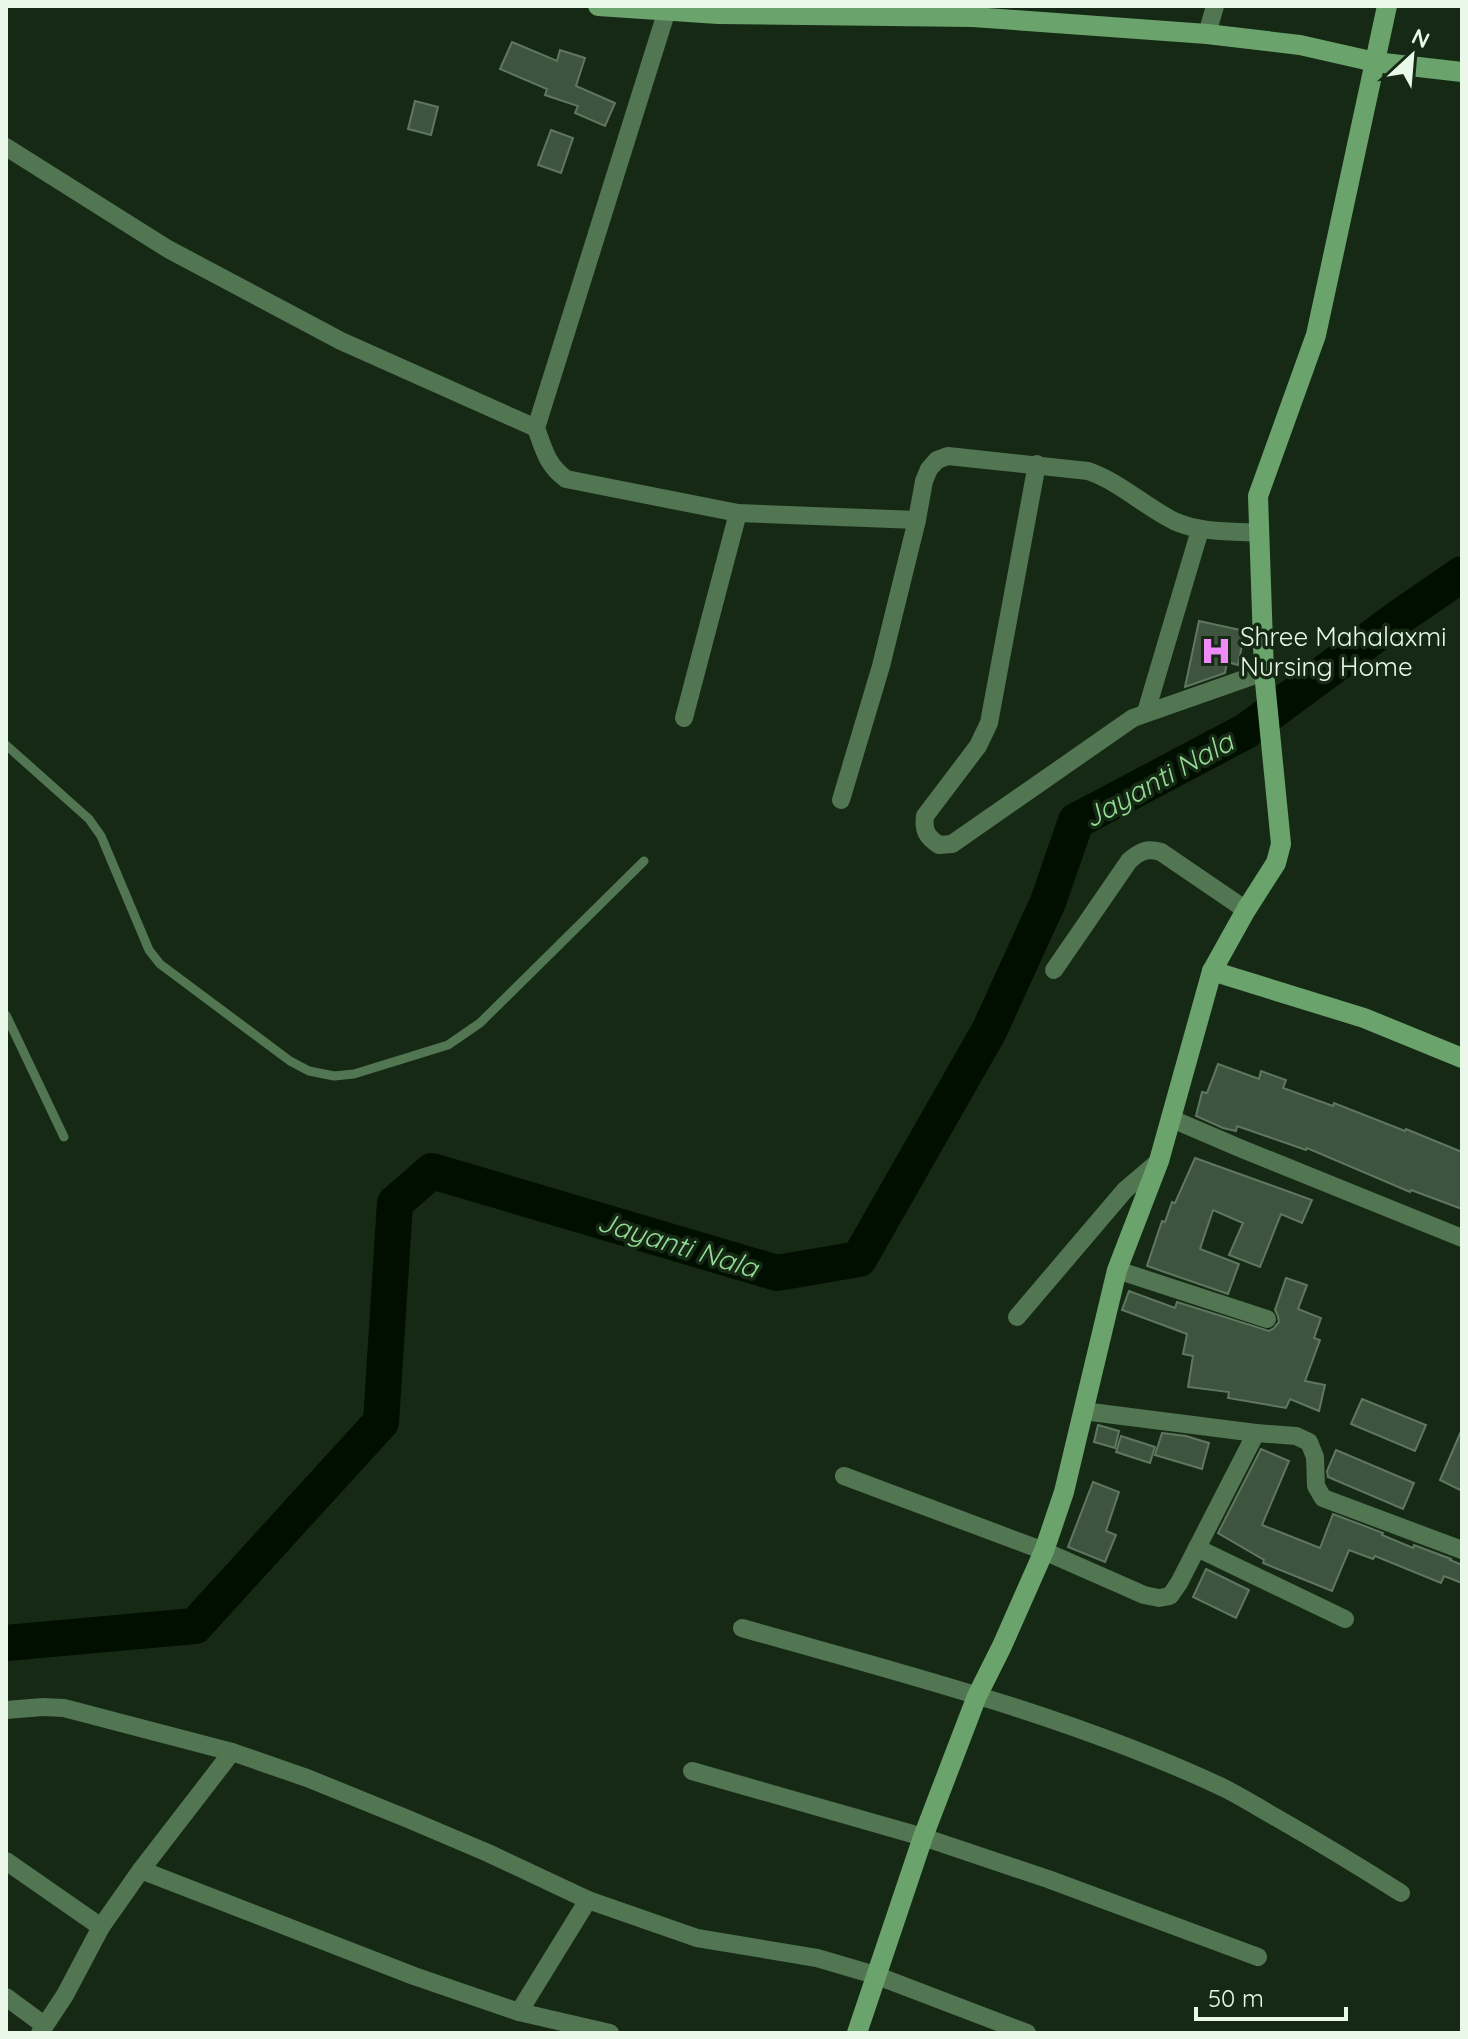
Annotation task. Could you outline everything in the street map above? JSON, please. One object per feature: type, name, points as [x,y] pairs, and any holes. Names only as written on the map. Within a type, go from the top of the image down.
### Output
[{"type":"main road","points":[[598,6],[973,17],[1207,34],[1300,45],[1375,62],[1462,72]]},
{"type":"main road","points":[[857,2033],[923,1837],[977,1696],[1044,1551],[1064,1492],[1117,1270],[1159,1161],[1212,971],[1279,853],[1281,844],[1265,673],[1258,496],[1316,335],[1387,6]]},
{"type":"main road","points":[[1212,971],[1364,1018],[1462,1058]]},
{"type":"street","points":[[1207,34],[1215,6]]},
{"type":"street","points":[[667,10],[536,428],[546,458],[554,470],[566,479],[738,513],[917,520]]},
{"type":"street","points":[[6,147],[168,249],[341,341],[536,428]]},
{"type":"street","points":[[841,800],[881,666],[924,481],[937,460],[948,456],[1088,471],[1104,476],[1172,520],[1200,530],[1259,533]]},
{"type":"street","points":[[1037,464],[989,723],[978,746],[925,816],[923,827],[927,837],[939,845],[952,844],[1133,718],[1265,673]]},
{"type":"street","points":[[684,718],[738,513]]},
{"type":"street","points":[[1146,712],[1200,530]]},
{"type":"street","points":[[1054,970],[1129,861],[1149,849],[1161,852],[1246,910]]},
{"type":"street","points":[[1172,1119],[1462,1238]]},
{"type":"street","points":[[1017,1317],[1125,1190],[1159,1161]]},
{"type":"street","points":[[1117,1270],[1267,1319]]},
{"type":"street","points":[[1083,1411],[1296,1436],[1309,1442],[1315,1457],[1316,1486],[1323,1498],[1462,1550]]},
{"type":"street","points":[[844,1476],[1044,1551],[1144,1595],[1159,1598],[1170,1596],[1179,1583],[1256,1433]]},
{"type":"street","points":[[1197,1548],[1345,1619]]},
{"type":"street","points":[[742,1628],[977,1696],[1158,1759],[1227,1790],[1401,1893]]},
{"type":"street","points":[[6,1710],[64,1708],[232,1752],[408,1819],[588,1900],[697,1938],[817,1958],[875,1975],[1027,2033]]},
{"type":"street","points":[[6,1997],[42,2029],[65,1995],[101,1927],[232,1752]]},
{"type":"street","points":[[692,1771],[923,1837],[1048,1879],[1258,1957]]},
{"type":"street","points":[[6,1861],[101,1927]]},
{"type":"street","points":[[141,1870],[414,1976],[519,2012],[610,2033]]},
{"type":"street","points":[[519,2012],[588,1900]]},
{"type":"lane","points":[[6,745],[89,819],[101,836],[149,950],[160,964],[290,1061],[309,1071],[334,1076],[354,1074],[448,1045],[464,1035],[480,1023],[644,861]]},
{"type":"lane","points":[[6,1015],[64,1137]]},
{"type":"building","points":[[512,42],[557,61],[560,50],[585,58],[576,86],[615,103],[605,126],[575,113],[578,106],[545,95],[547,89],[500,69]]},
{"type":"building","points":[[415,101],[438,107],[431,135],[408,129]]},
{"type":"building","points":[[551,130],[573,138],[561,173],[538,165]]},
{"type":"building","points":[[1199,621],[1245,631],[1238,665],[1227,662],[1225,673],[1185,687]]},
{"type":"building","points":[[1218,1064],[1259,1079],[1261,1071],[1286,1080],[1283,1088],[1333,1106],[1334,1103],[1462,1152],[1462,1209],[1410,1192],[1307,1148],[1237,1126],[1236,1131],[1223,1128],[1196,1116],[1202,1092],[1207,1093]]},
{"type":"building","points":[[1195,1158],[1312,1200],[1302,1223],[1281,1214],[1260,1267],[1229,1255],[1243,1223],[1213,1210],[1200,1249],[1239,1264],[1228,1294],[1147,1266],[1162,1221],[1165,1222],[1172,1202],[1175,1203]]},
{"type":"building","points":[[1286,1278],[1307,1285],[1298,1309],[1321,1318],[1314,1338],[1320,1340],[1305,1381],[1325,1385],[1319,1411],[1290,1399],[1286,1408],[1228,1398],[1229,1392],[1188,1387],[1193,1356],[1183,1354],[1187,1334],[1122,1310],[1129,1291],[1175,1308],[1177,1302],[1269,1331],[1279,1322],[1275,1310]]},
{"type":"building","points":[[1362,1399],[1426,1425],[1415,1451],[1351,1424]]},
{"type":"building","points":[[1098,1425],[1119,1431],[1115,1448],[1094,1442]]},
{"type":"building","points":[[1462,1429],[1462,1491],[1440,1480]]},
{"type":"building","points":[[1162,1433],[1209,1443],[1202,1469],[1155,1455]]},
{"type":"building","points":[[1121,1436],[1155,1447],[1150,1463],[1116,1452]]},
{"type":"building","points":[[1261,1449],[1289,1461],[1262,1525],[1320,1548],[1333,1514],[1413,1548],[1414,1545],[1451,1559],[1462,1565],[1462,1583],[1444,1576],[1441,1583],[1375,1556],[1373,1559],[1349,1550],[1332,1591],[1263,1563],[1264,1560],[1218,1533]]},
{"type":"building","points":[[1336,1450],[1414,1483],[1403,1509],[1328,1477],[1327,1471]]},
{"type":"building","points":[[1093,1482],[1119,1492],[1106,1531],[1116,1535],[1105,1562],[1068,1547]]},
{"type":"building","points":[[1206,1569],[1249,1590],[1236,1618],[1193,1597]]},
{"type":"waterway","name":"Jayanti Nala","points":[[6,1643],[195,1626],[381,1422],[395,1203],[432,1171],[777,1273],[859,1259],[989,1031],[1048,902],[1076,821],[1246,731],[1462,574]]},
{"type":"place","name":"Shree Mahalaxmi Nursing Home","points":[[1216,651]]}]
